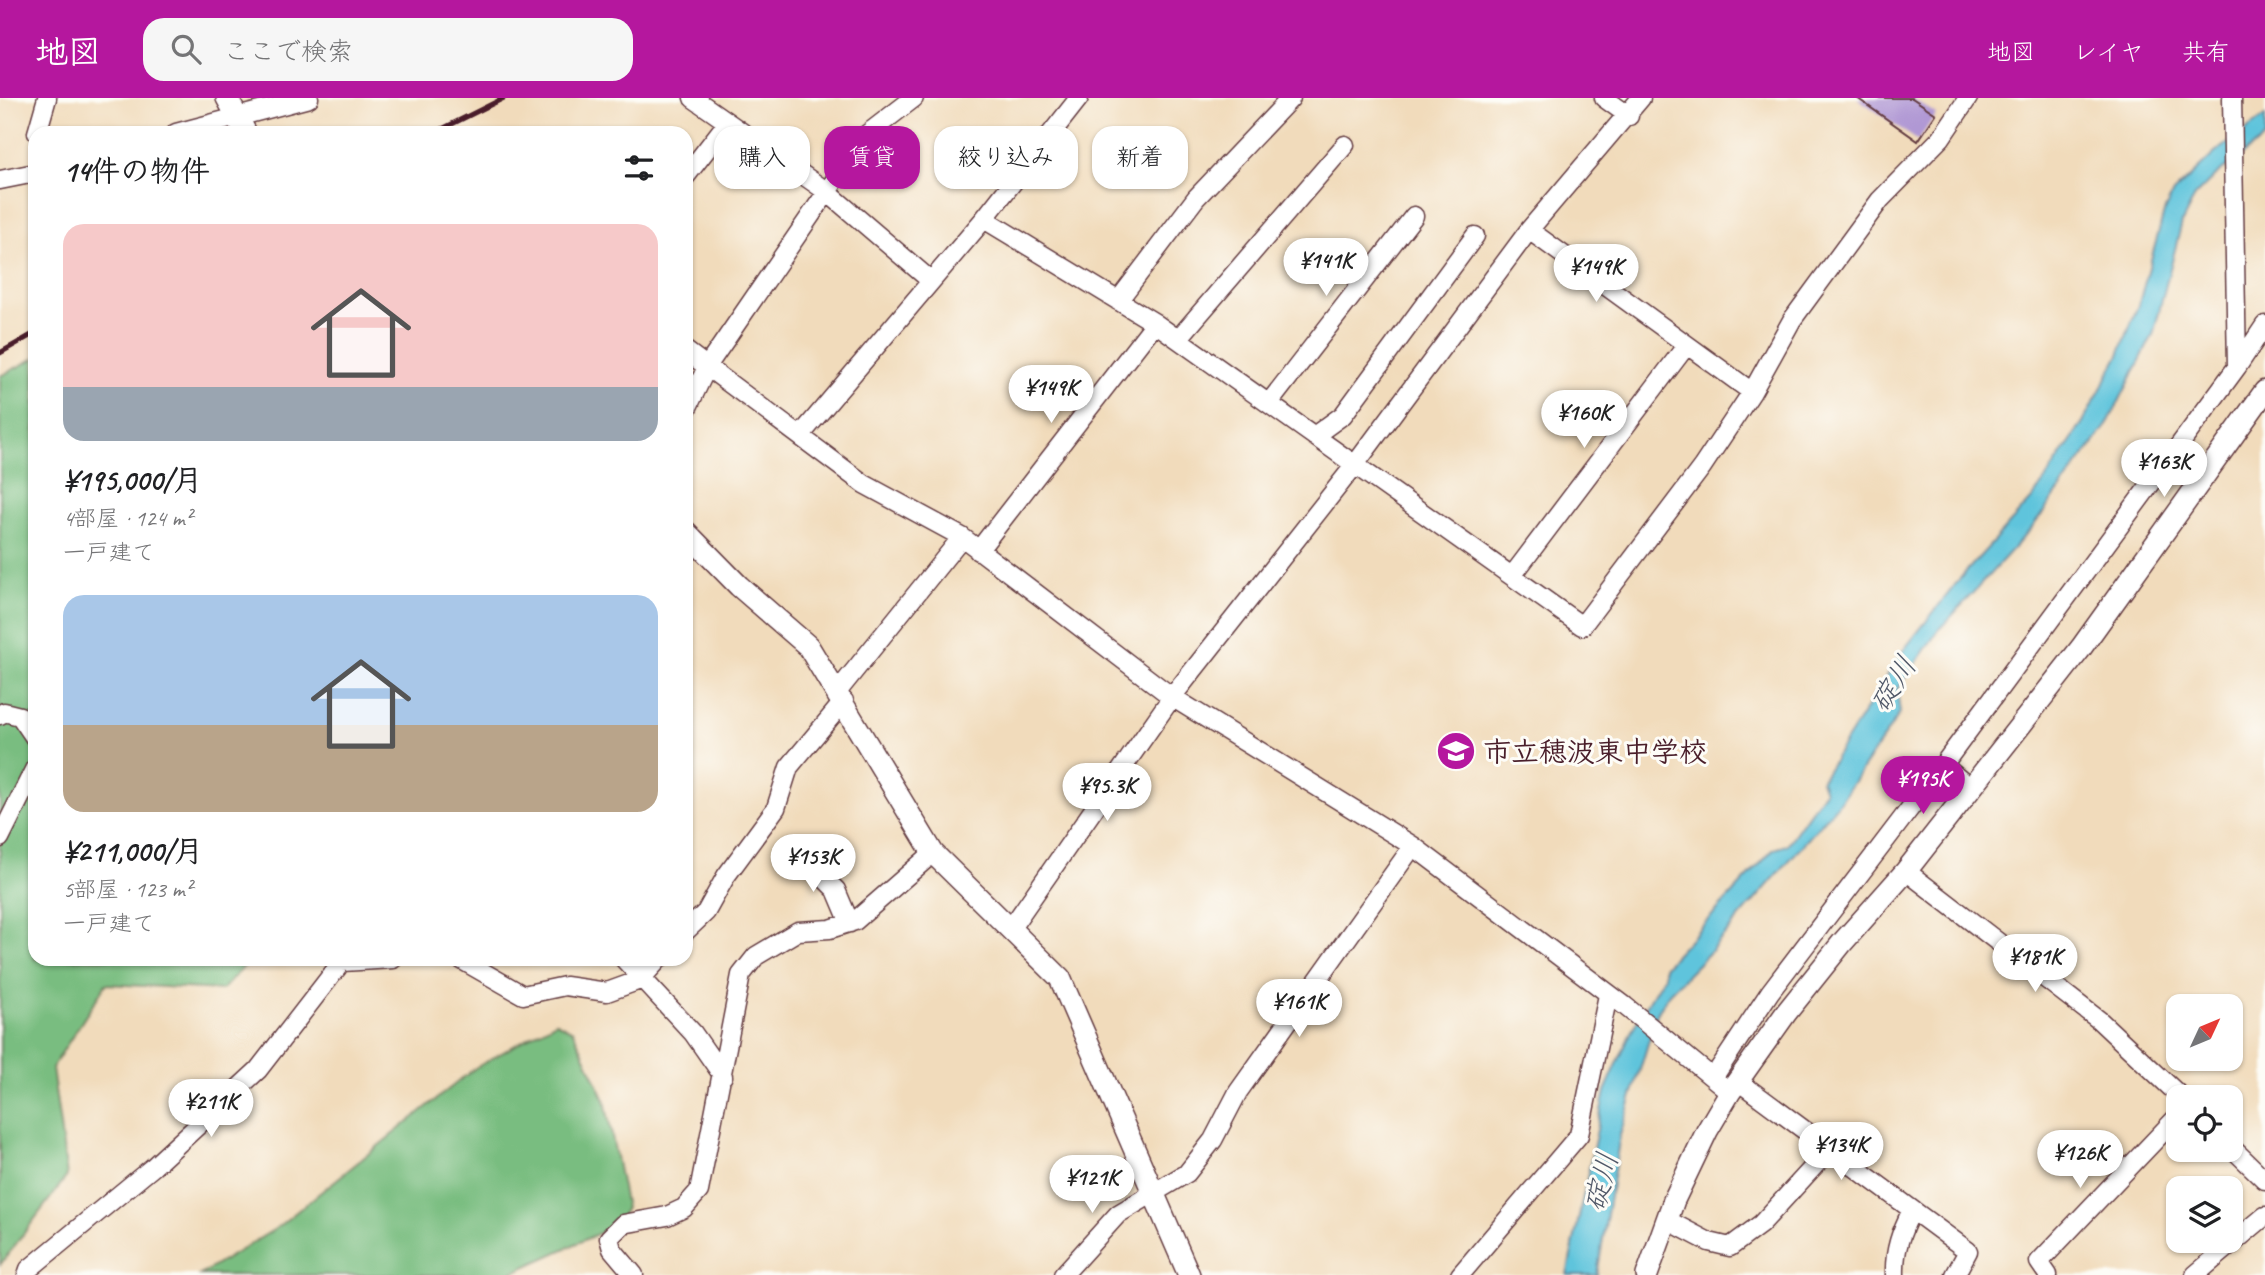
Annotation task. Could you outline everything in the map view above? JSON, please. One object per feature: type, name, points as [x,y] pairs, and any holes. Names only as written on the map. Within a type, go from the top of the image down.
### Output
[{"type":"street","points":[[39,126],[47,98]]},
{"type":"street","points":[[199,126],[309,98]]},
{"type":"street","points":[[693,98],[826,191],[930,280]]},
{"type":"street","points":[[693,396],[708,365],[866,135],[914,98]]},
{"type":"street","points":[[800,436],[984,219],[1079,98]]},
{"type":"street","points":[[1118,301],[1196,198],[1291,98]]},
{"type":"street","points":[[1604,98],[1629,116]]},
{"type":"street","points":[[1011,928],[1172,697],[1354,466],[1565,183],[1629,116],[1641,98]]},
{"type":"street","points":[[984,219],[1178,339],[1582,626],[1702,467],[1752,392],[1791,320],[1880,200],[1941,138],[1968,98]]},
{"type":"street","points":[[2232,98],[2237,367]]},
{"type":"street","points":[[693,167],[727,123]]},
{"type":"street","points":[[1178,339],[1345,145]]},
{"type":"street","points":[[0,180],[28,174]]},
{"type":"street","points":[[1269,403],[1413,216]]},
{"type":"street","points":[[1529,230],[1752,392]]},
{"type":"street","points":[[1314,436],[1343,415],[1475,236]]},
{"type":"street","points":[[978,551],[1154,323]]},
{"type":"street","points":[[1647,1275],[1667,1220],[1770,992],[1942,765],[2237,367],[2265,325]]},
{"type":"street","points":[[1512,576],[1686,346]]},
{"type":"street","points":[[693,355],[864,484],[962,537],[1172,697],[1413,846],[1727,1083],[1829,1150],[1968,1251],[1955,1275]]},
{"type":"street","points":[[1727,1083],[1834,953],[1906,871],[2081,648],[2265,391]]},
{"type":"street","points":[[693,924],[706,912],[726,876],[776,808],[789,767],[962,537]]},
{"type":"street","points":[[693,539],[739,586],[808,646],[841,696],[933,853],[1060,978],[1189,1275]]},
{"type":"street","points":[[0,715],[4,712],[20,716],[28,728]]},
{"type":"street","points":[[1942,765],[1970,788]]},
{"type":"street","points":[[0,838],[28,782]]},
{"type":"street","points":[[1063,1275],[1118,1214],[1187,1173],[1213,1140],[1238,1092],[1413,846]]},
{"type":"street","points":[[797,851],[836,890],[850,923]]},
{"type":"street","points":[[634,1275],[612,1249],[609,1238],[624,1223],[667,1216],[684,1208],[699,1191],[741,975],[756,956],[798,931],[830,929],[850,923],[933,853]]},
{"type":"street","points":[[1906,871],[2099,1020],[2168,1085]]},
{"type":"street","points":[[26,1273],[153,1167],[258,1070],[338,966]]},
{"type":"street","points":[[472,966],[523,995],[565,986],[607,992],[640,979],[652,966]]},
{"type":"street","points":[[630,966],[693,1032],[723,1076]]},
{"type":"street","points":[[1460,1275],[1579,1135],[1608,995]]},
{"type":"street","points":[[2048,1275],[2039,1262],[2166,1129]]},
{"type":"street","points":[[1667,1220],[1709,1242],[1730,1247],[1761,1224],[1829,1150]]},
{"type":"street","points":[[2243,1159],[2265,1180]]},
{"type":"street","points":[[1895,1275],[1895,1256],[1900,1236],[1912,1210]]},
{"type":"street","points":[[2195,1275],[2265,1216]]},
{"type":"green space","points":[[28,362],[28,966],[244,966],[222,990],[106,984],[52,1068],[67,1176],[0,1265],[0,376]]},
{"type":"green space","points":[[556,1022],[573,1031],[605,1100],[626,1208],[615,1226],[507,1275],[200,1275],[275,1229],[475,1068]]},
{"type":"water","name":"碇川","points":[[2265,116],[2265,137],[2214,177],[2195,196],[2182,222],[2153,335],[2107,425],[2031,529],[1938,631],[1897,690],[1900,713],[1840,802],[1708,954],[1669,993],[1657,1014],[1620,1135],[1597,1275],[1567,1275],[1605,1091],[1633,1028],[1664,976],[1664,967],[1774,849],[1787,845],[1825,791],[1821,780],[1902,652],[1963,575],[2033,498],[2082,424],[2119,355],[2140,300],[2165,209],[2173,193],[2215,153]]},
{"type":"building","points":[[1857,98],[1912,98],[1936,114],[1918,141]]},
{"type":"railway","points":[[448,126],[504,98]]},
{"type":"railway","points":[[0,353],[28,337]]},
{"type":"place","name":"市立穂波東中学校","points":[[1456,751]]}]
